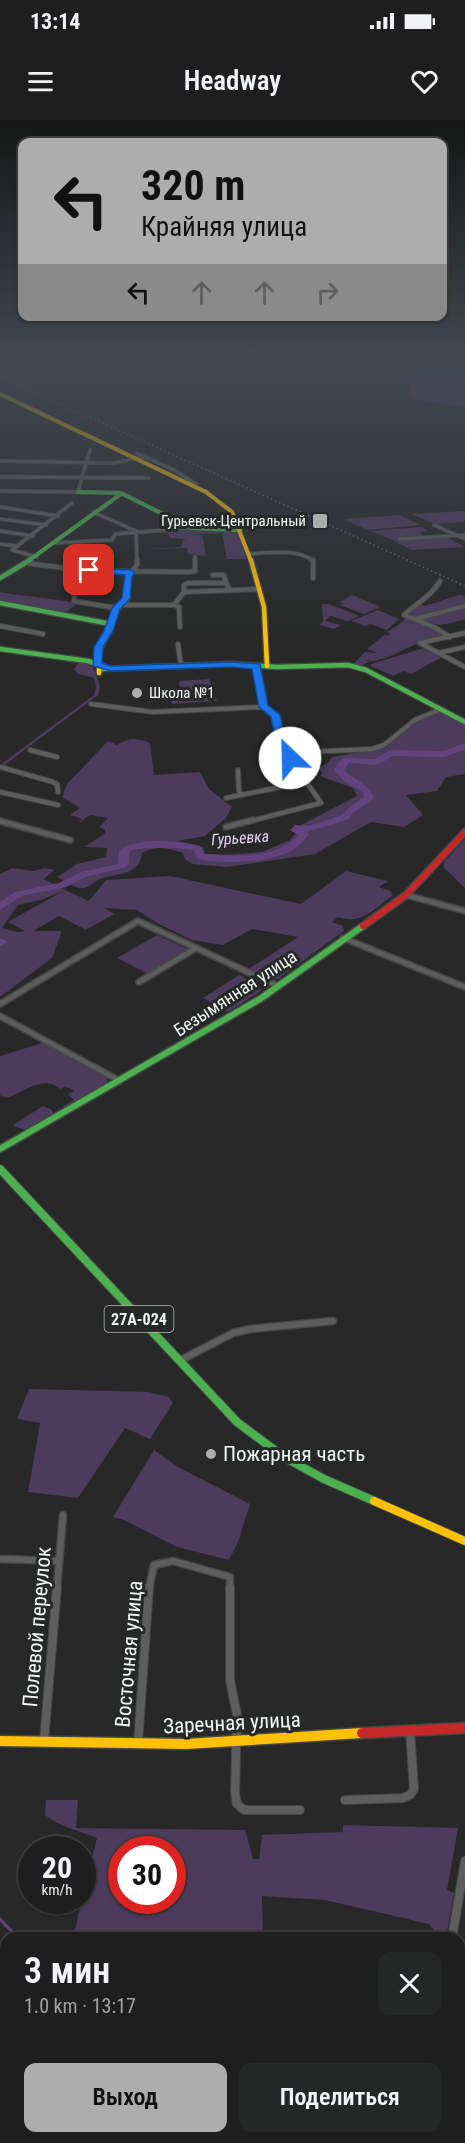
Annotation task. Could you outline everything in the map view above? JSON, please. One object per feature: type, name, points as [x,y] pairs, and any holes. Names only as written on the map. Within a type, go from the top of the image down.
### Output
[{"type":"main road","points":[[129,453],[214,497],[232,513],[260,589],[264,608],[267,666]]},
{"type":"main road","points":[[78,492],[121,493],[191,528],[240,530]]},
{"type":"main road","points":[[0,578],[37,557],[93,512],[121,493]]},
{"type":"main road","points":[[98,669],[99,647],[118,607],[126,599],[128,576],[131,573]]},
{"type":"main road","points":[[0,603],[111,624]]},
{"type":"main road","points":[[0,649],[98,669],[181,666],[353,666],[366,670],[465,722]]},
{"type":"main road","name":"Безымянная улица","points":[[0,1149],[232,1017],[278,986],[406,895],[465,832]]},
{"type":"main road","name":"27А-024","points":[[1,1171],[237,1422],[284,1456],[324,1479],[465,1541]]},
{"type":"main road","name":"Заречная улица","points":[[0,1741],[138,1745],[465,1728]]},
{"type":"street","points":[[0,491],[78,492],[89,453]]},
{"type":"street","points":[[69,462],[70,455]]},
{"type":"street","points":[[0,461],[114,463],[135,456],[143,457],[176,471],[196,484]]},
{"type":"street","points":[[0,477],[149,478]]},
{"type":"street","points":[[37,557],[12,550],[33,536],[72,503]]},
{"type":"street","points":[[0,507],[58,516]]},
{"type":"street","points":[[93,512],[136,531]]},
{"type":"street","points":[[0,519],[46,525]]},
{"type":"street","points":[[434,525],[465,537]]},
{"type":"street","points":[[56,543],[112,540],[113,534],[191,528]]},
{"type":"street","points":[[0,531],[33,536]]},
{"type":"street","points":[[131,573],[137,565],[136,531]]},
{"type":"street","points":[[399,539],[456,535]]},
{"type":"street","points":[[0,544],[18,546]]},
{"type":"street","points":[[249,554],[304,555],[313,560],[313,578]]},
{"type":"street","points":[[26,563],[76,570],[131,573],[193,572],[195,571],[195,557]]},
{"type":"street","points":[[76,570],[74,601],[118,607],[174,605],[181,610],[180,627]]},
{"type":"street","points":[[213,575],[224,575],[230,590]]},
{"type":"street","points":[[440,581],[434,592],[419,601],[404,615],[450,637]]},
{"type":"street","points":[[184,592],[184,585],[188,583],[226,583]]},
{"type":"street","points":[[174,605],[177,597],[184,592],[260,589]]},
{"type":"street","points":[[415,619],[465,606]]},
{"type":"street","points":[[0,626],[43,634]]},
{"type":"street","points":[[465,633],[420,643],[465,667]]},
{"type":"street","points":[[178,644],[181,666]]},
{"type":"street","points":[[439,653],[465,647]]},
{"type":"street","points":[[457,663],[465,661]]},
{"type":"street","points":[[257,666],[264,707]]},
{"type":"street","points":[[91,704],[153,712],[264,707],[276,715],[282,747],[279,750],[285,753],[321,803],[226,827]]},
{"type":"street","points":[[285,753],[372,749],[384,745],[415,720],[441,709]]},
{"type":"street","points":[[30,750],[57,757]]},
{"type":"street","points":[[2,768],[53,782],[57,784],[58,792]]},
{"type":"street","points":[[238,770],[239,791],[242,795]]},
{"type":"street","points":[[226,798],[306,782]]},
{"type":"street","points":[[0,792],[58,806]]},
{"type":"street","points":[[0,821],[70,840]]},
{"type":"street","points":[[406,895],[465,911]]},
{"type":"street","points":[[0,1004],[138,921],[278,986]]},
{"type":"street","points":[[343,939],[465,987]]},
{"type":"street","points":[[139,982],[196,948]]},
{"type":"street","points":[[0,1016],[120,1082]]},
{"type":"street","points":[[179,1361],[233,1333],[249,1329],[333,1321]]},
{"type":"street","name":"Полевой переулок","points":[[44,1743],[63,1515]]},
{"type":"street","points":[[0,1559],[59,1561]]},
{"type":"street","name":"Восточная улица","points":[[138,1745],[150,1578],[154,1565],[173,1561],[230,1577]]},
{"type":"street","points":[[230,1577],[230,1680],[237,1715],[235,1793],[237,1803],[244,1810],[300,1810]]},
{"type":"street","points":[[345,1800],[403,1798],[410,1795],[414,1789],[410,1730]]},
{"type":"street","points":[[453,1932],[465,1861]]},
{"type":"shaded area","points":[[465,511],[465,522],[435,524],[412,514]]},
{"type":"shaded area","points":[[400,515],[420,525],[367,530],[344,519]]},
{"type":"shaded area","points":[[422,527],[428,531],[419,532],[425,537],[444,536],[465,547],[411,550],[370,531]]},
{"type":"shaded area","points":[[217,528],[226,530],[216,534],[191,534],[202,535],[206,556],[188,554],[187,548],[145,549],[181,547],[183,540],[187,539],[170,538],[168,532],[156,533],[155,530]]},
{"type":"shaded area","points":[[230,530],[239,532],[247,559],[227,559],[222,533]]},
{"type":"shaded area","points":[[0,592],[78,603],[65,613],[60,613],[0,602]]},
{"type":"shaded area","points":[[352,595],[381,607],[363,614],[340,605],[343,604],[339,602]]},
{"type":"shaded area","points":[[459,595],[465,596],[465,605],[414,618],[408,615],[420,604],[425,606]]},
{"type":"shaded area","points":[[322,604],[329,604],[359,616],[348,621],[330,616],[325,621],[341,625],[334,629],[320,625],[323,621]]},
{"type":"shaded area","points":[[465,607],[465,619],[452,623],[437,625],[418,619]]},
{"type":"shaded area","points":[[378,610],[399,619],[387,630],[351,621]]},
{"type":"shaded area","points":[[406,617],[430,626],[443,635],[388,657],[374,661],[366,660],[369,662],[360,666],[353,664],[365,652],[378,653],[367,649],[384,635],[391,635],[387,632]]},
{"type":"shaded area","points":[[424,648],[442,657],[411,674],[404,671],[393,676],[371,666],[371,664]]},
{"type":"shaded area","points":[[68,660],[93,667],[100,687],[98,695],[3,766],[0,765],[94,695],[96,687],[94,678],[78,674],[74,669],[78,663],[66,662]]},
{"type":"shaded area","points":[[209,679],[217,701],[172,704],[167,691],[180,690],[179,681]]},
{"type":"shaded area","points":[[436,712],[446,714],[465,724],[465,774],[446,777],[437,791],[406,795],[423,815],[404,827],[371,822],[315,854],[227,867],[192,864],[185,859],[183,853],[158,848],[142,853],[137,866],[132,870],[100,879],[82,888],[57,877],[77,864],[106,857],[107,848],[85,847],[105,833],[105,830],[99,827],[108,818],[90,815],[78,824],[82,819],[70,815],[80,808],[62,797],[67,784],[108,741],[117,745],[133,739],[150,743],[154,775],[200,772],[209,789],[232,807],[226,818],[205,836],[177,841],[203,847],[205,854],[262,852],[290,840],[303,824],[357,796],[353,788],[320,776],[322,773],[319,768],[329,762],[332,757],[382,748],[418,720]]},
{"type":"shaded area","points":[[465,839],[465,888],[444,868],[444,862]]},
{"type":"shaded area","points":[[13,868],[33,871],[45,868],[54,870],[44,879],[89,901],[106,880],[170,876],[301,904],[346,871],[388,881],[379,887],[390,891],[393,895],[361,917],[346,919],[338,917],[332,922],[343,926],[344,931],[278,979],[266,979],[244,968],[250,968],[298,937],[252,929],[223,945],[192,940],[157,923],[137,910],[104,908],[114,914],[86,930],[59,916],[33,931],[62,931],[52,958],[0,997],[0,874]],"holes":[[[65,890],[8,922],[25,931],[17,932],[2,928],[18,905],[41,900]]]},
{"type":"shaded area","points":[[157,935],[187,949],[186,952],[149,974],[117,958]]},
{"type":"shaded area","points":[[239,975],[259,985],[261,991],[228,1012],[203,998]]},
{"type":"shaded area","points":[[42,1043],[107,1077],[107,1083],[66,1108],[56,1106],[62,1107],[74,1100],[68,1095],[74,1091],[65,1086],[61,1089],[47,1083],[6,1098],[0,1095],[0,1056]]},
{"type":"shaded area","points":[[43,1106],[52,1110],[54,1116],[29,1129],[13,1125]]},
{"type":"shaded area","points":[[29,1389],[149,1392],[169,1397],[173,1403],[150,1439],[125,1428],[78,1498],[28,1492],[40,1423],[17,1419]]},
{"type":"shaded area","points":[[154,1450],[178,1467],[250,1504],[238,1542],[229,1560],[177,1547],[124,1520],[113,1517]]},
{"type":"shaded area","points":[[46,1800],[78,1800],[76,1828],[245,1830],[253,1859],[259,1859],[262,1835],[343,1832],[343,1825],[458,1828],[447,1890],[454,1893],[447,1932],[435,1932],[429,1924],[325,1900],[262,1896],[263,1932],[74,1932],[79,1914],[96,1914],[97,1838],[64,1826],[45,1815]]},
{"type":"waterway","name":"Гурьевка","points":[[0,907],[19,894],[62,885],[85,874],[121,866],[124,864],[124,851],[129,848],[180,845],[197,848],[200,857],[227,858],[257,857],[284,851],[304,834],[295,830],[298,827],[308,829],[346,817],[350,811],[369,798],[367,791],[348,780],[339,770],[347,760],[375,762],[391,753],[445,754],[465,746]]},
{"type":"waterway","name":"Гурьевка","points":[[0,941],[3,942],[0,943]]},
{"type":"waterway","points":[[0,1919],[12,1932]]},
{"type":"railway","points":[[170,453],[465,586]]},
{"type":"traffic: fast","points":[[78,492],[121,493],[191,528],[240,530]]},
{"type":"traffic: fast","points":[[0,578],[44,552],[96,510],[121,494]]},
{"type":"traffic: fast","points":[[0,603],[111,624]]},
{"type":"traffic: fast","points":[[0,649],[88,661],[100,665]]},
{"type":"traffic: fast","points":[[99,669],[231,664],[277,667],[348,665],[366,670],[465,722]]},
{"type":"traffic: fast","points":[[0,1149],[260,999],[363,926]]},
{"type":"traffic: fast","points":[[0,1169],[237,1422],[284,1457],[324,1479],[374,1501]]},
{"type":"traffic: slow","points":[[125,453],[206,492],[232,512],[249,554],[264,607],[267,666]]},
{"type":"traffic: slow","points":[[99,673],[99,652],[116,611],[126,599],[128,576],[131,573]]},
{"type":"traffic: slow","points":[[374,1501],[465,1541]]},
{"type":"traffic: slow","points":[[0,1741],[186,1744],[362,1733]]},
{"type":"traffic: jam","points":[[363,926],[406,895],[465,832]]},
{"type":"traffic: jam","points":[[362,1733],[465,1728]]},
{"type":"place","name":"Гурьевск-Центральный","points":[[320,521]]},
{"type":"place","name":"Школа №1","points":[[137,693]]},
{"type":"place","name":"Пожарная часть","points":[[211,1454]]},
{"type":"route","points":[[89,570],[131,573],[128,576],[126,599],[116,608],[109,631],[99,647],[97,664],[111,669],[231,664],[257,666],[264,707],[276,715],[282,747],[279,750],[290,758]]}]
